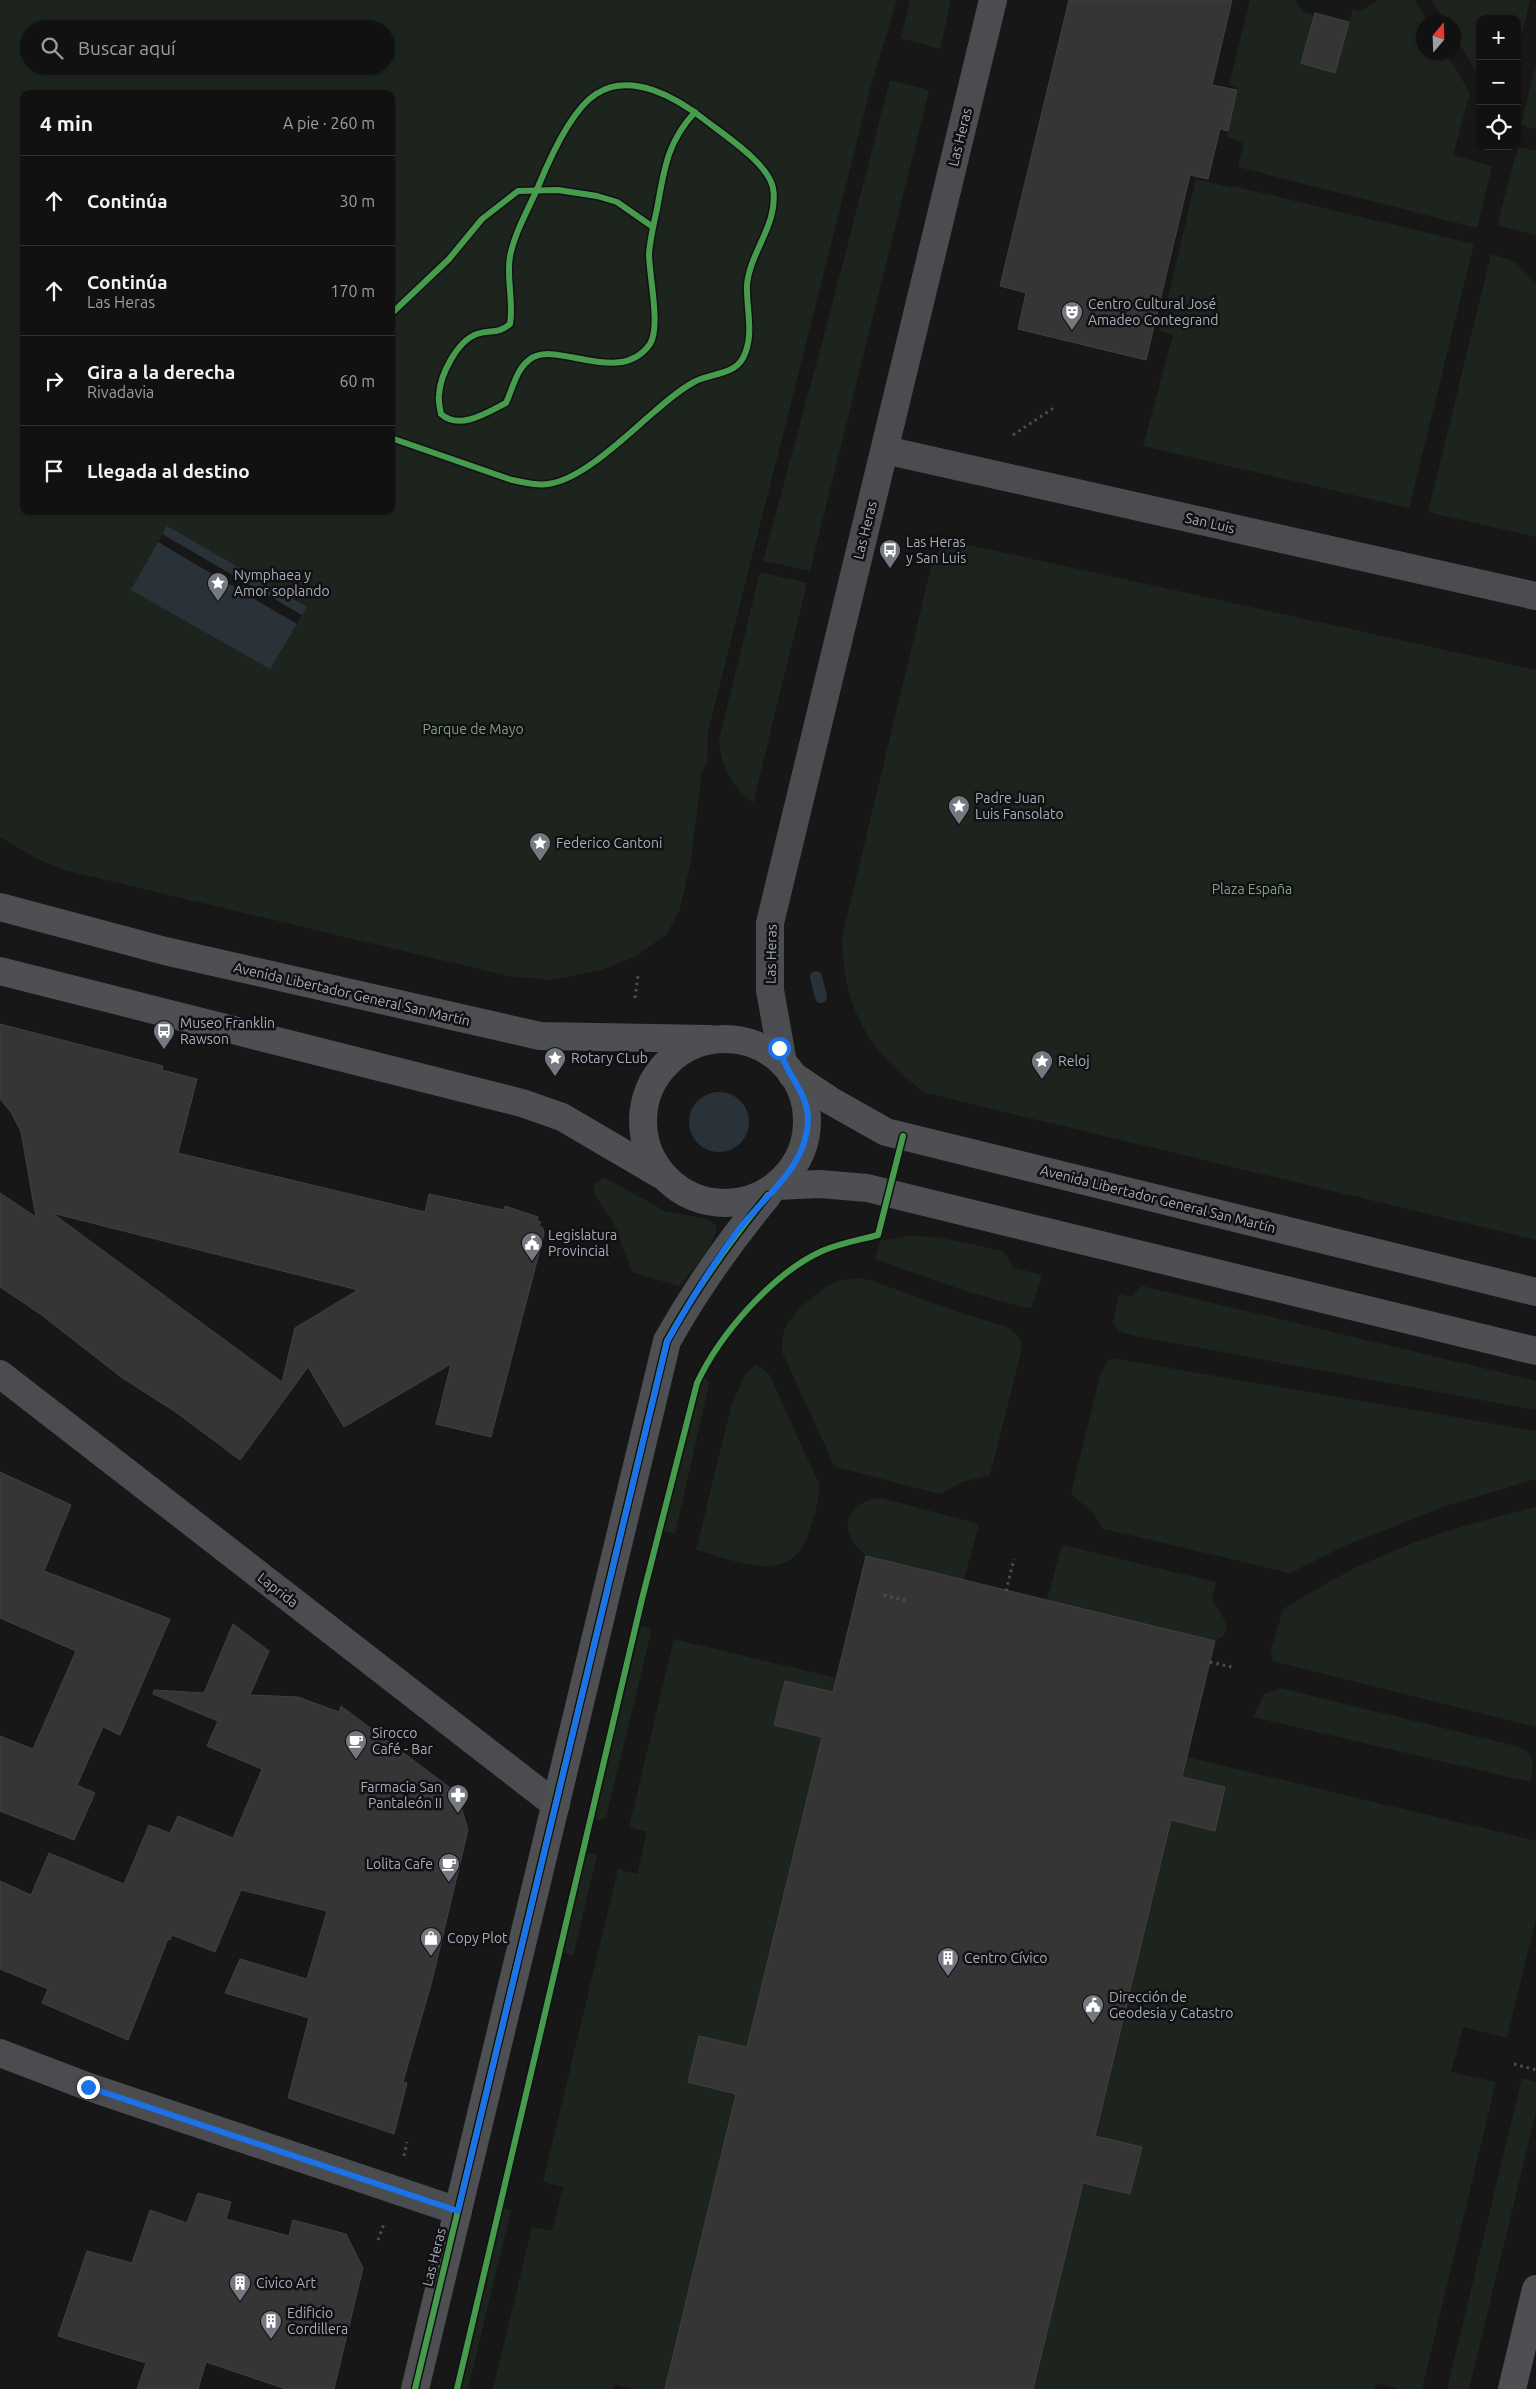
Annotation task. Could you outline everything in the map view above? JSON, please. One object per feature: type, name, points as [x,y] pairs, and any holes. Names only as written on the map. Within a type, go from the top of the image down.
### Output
[{"type":"main road","name":"Avenida Libertador General San Martín","points":[[0,907],[165,951],[540,1036],[709,1039]]},
{"type":"main road","points":[[0,971],[522,1103],[562,1117],[661,1175],[684,1193],[711,1203],[740,1203],[772,1190],[820,1184],[867,1188],[1536,1351]]},
{"type":"main road","points":[[661,1175],[647,1150],[642,1121],[646,1093],[661,1068],[682,1050],[709,1039],[738,1039],[765,1049],[787,1069],[803,1092],[808,1120],[803,1149],[789,1174],[772,1190]]},
{"type":"main road","name":"Avenida Libertador General San Martín","points":[[787,1069],[831,1101],[886,1132],[1536,1292]]},
{"type":"main road","name":"Las Heras","points":[[415,2389],[667,1342],[704,1280],[737,1232],[772,1190]]},
{"type":"main road","points":[[1512,2389],[1536,2289]]},
{"type":"street","name":"Las Heras","points":[[787,1069],[770,990],[770,922],[993,0]]},
{"type":"street","name":"San Luis","points":[[885,450],[1536,596]]},
{"type":"street","name":"Laprida","points":[[0,1374],[556,1806]]},
{"type":"street","points":[[0,2053],[88,2087],[458,2211]]},
{"type":"path","points":[[1013,434],[1055,407]]},
{"type":"path","points":[[635,998],[638,976]]},
{"type":"path","points":[[1006,1590],[1014,1559]]},
{"type":"path","points":[[884,1595],[908,1601]]},
{"type":"path","points":[[1210,1662],[1232,1667]]},
{"type":"path","points":[[1514,2064],[1536,2070]]},
{"type":"green space","name":"Parque de Mayo","points":[[0,0],[897,0],[872,82],[708,731],[707,757],[702,771],[690,866],[679,912],[666,935],[634,957],[601,970],[552,980],[508,976],[64,870],[36,858],[0,837]]},
{"type":"green space","points":[[910,0],[951,0],[940,49],[901,38]]},
{"type":"green space","points":[[1250,0],[1295,0],[1302,11],[1315,15],[1301,63],[1334,73],[1353,9],[1359,12],[1378,0],[1415,0],[1424,15],[1416,15],[1416,60],[1450,60],[1470,93],[1453,155],[1492,166],[1477,228],[1238,167],[1244,142],[1227,137],[1238,87],[1229,85]]},
{"type":"green space","points":[[1432,0],[1530,0],[1521,38],[1521,15],[1476,15],[1476,71],[1461,47],[1461,15],[1442,15]]},
{"type":"green space","points":[[1536,64],[1536,129],[1521,125]]},
{"type":"green space","points":[[890,80],[929,90],[810,571],[763,561],[830,313]]},
{"type":"green space","points":[[1521,148],[1536,151],[1536,235],[1497,225],[1517,150],[1521,150]]},
{"type":"green space","points":[[1196,179],[1232,188],[1233,186],[1474,244],[1409,508],[1143,446],[1173,335],[1160,331]]},
{"type":"green space","points":[[1491,254],[1514,261],[1536,283],[1536,537],[1428,512]]},
{"type":"green space","name":"Plaza España","points":[[960,543],[1536,670],[1536,1240],[926,1093],[906,1078],[874,1045],[854,1006],[847,985],[843,962],[842,937],[933,559],[945,547]]},
{"type":"green space","points":[[760,572],[807,583],[753,803],[739,790],[729,776],[722,759],[719,740]]},
{"type":"green space","points":[[605,1178],[665,1211],[707,1219],[716,1226],[716,1233],[708,1249],[679,1286],[632,1272],[614,1224],[593,1192],[595,1183]]},
{"type":"green space","points":[[910,1236],[937,1237],[1003,1251],[1014,1268],[1042,1275],[1032,1307],[1027,1308],[968,1292],[875,1259],[880,1241]]},
{"type":"green space","points":[[858,1278],[873,1281],[958,1312],[1007,1327],[1021,1341],[1021,1352],[990,1475],[962,1482],[940,1494],[836,1467],[833,1463],[782,1352],[783,1339],[789,1321],[820,1291],[834,1283]]},
{"type":"green space","points":[[1142,1286],[1536,1381],[1536,1410],[1135,1336],[1118,1331],[1113,1322],[1119,1294],[1131,1297]]},
{"type":"green space","points":[[1117,1359],[1536,1431],[1536,1479],[1443,1507],[1346,1545],[1290,1573],[1104,1529],[1092,1512],[1071,1494],[1101,1372],[1109,1360]]},
{"type":"green space","points":[[757,1365],[769,1374],[819,1484],[816,1507],[802,1548],[791,1559],[778,1565],[746,1564],[696,1550],[731,1407],[746,1372]]},
{"type":"green space","points":[[703,1374],[709,1384],[675,1534],[663,1531]]},
{"type":"green space","points":[[881,1498],[979,1524],[964,1580],[866,1556],[854,1543],[849,1534],[849,1517],[863,1503]]},
{"type":"green space","points":[[1536,1507],[1536,1727],[1273,1661],[1271,1650],[1283,1609],[1301,1598],[1358,1566],[1413,1543],[1463,1526]]},
{"type":"green space","points":[[1062,1545],[1216,1582],[1212,1599],[1225,1621],[1226,1632],[1215,1641],[1047,1600]]},
{"type":"green space","points":[[641,1626],[648,1628],[651,1633],[606,1817],[600,1820],[594,1819]]},
{"type":"green space","points":[[674,1639],[836,1678],[833,1692],[785,1681],[774,1724],[822,1737],[747,2047],[699,2036],[688,2082],[736,2094],[665,2389],[635,2389],[615,2384],[613,2389],[493,2389],[532,2227],[552,2231],[563,2187],[543,2182],[618,1869],[637,1874],[647,1832],[629,1827]]},
{"type":"green space","points":[[1281,1688],[1519,1747],[1531,1758],[1533,1771],[1530,1782],[1253,1717],[1264,1694]]},
{"type":"green space","points":[[1187,1757],[1536,1841],[1536,1918],[1507,2038],[1463,2027],[1451,2072],[1496,2082],[1422,2389],[1399,2389],[1376,2383],[1374,2389],[1033,2389],[1083,2183],[1130,2194],[1141,2147],[1095,2136],[1171,1820],[1215,1830],[1225,1787],[1182,1777]]},
{"type":"green space","points":[[586,1852],[597,1855],[573,1956],[562,1952]]},
{"type":"green space","points":[[1522,2078],[1536,2082],[1536,2112],[1469,2389],[1447,2389]]},
{"type":"green space","points":[[500,2207],[511,2210],[468,2389],[456,2389]]},
{"type":"shaded area","points":[[167,526],[307,607],[270,669],[131,590]]},
{"type":"shaded area","points":[[719,1092],[735,1097],[740,1101],[744,1106],[749,1122],[744,1138],[740,1143],[735,1147],[719,1152],[703,1147],[698,1143],[694,1138],[689,1122],[694,1106],[698,1101],[703,1097]]},
{"type":"pier","points":[[162,534],[302,615],[297,624],[158,542]]},
{"type":"building","points":[[1069,0],[1232,0],[1212,85],[1237,90],[1228,131],[1220,129],[1208,179],[1190,175],[1146,360],[1018,329],[1026,293],[1000,286]]},
{"type":"building","points":[[1315,13],[1349,22],[1335,73],[1301,63]]},
{"type":"building","points":[[0,1024],[163,1066],[162,1070],[197,1079],[178,1153],[425,1212],[429,1194],[504,1210],[505,1206],[538,1217],[537,1220],[541,1222],[539,1226],[543,1228],[544,1234],[491,1437],[436,1424],[451,1364],[344,1427],[308,1367],[240,1460],[177,1413],[121,1377],[43,1316],[0,1287],[0,1193],[36,1217],[21,1132],[11,1112],[0,1099]],"holes":[[[52,1213],[358,1290],[295,1328],[282,1382]]]},
{"type":"building","points":[[0,1472],[71,1505],[44,1571],[170,1619],[120,1735],[103,1727],[77,1785],[95,1793],[74,1840],[0,1811],[0,1736],[33,1749],[76,1651],[0,1618]]},
{"type":"building","name":"Centro Cívico","points":[[866,1556],[1215,1641],[1182,1777],[1225,1787],[1215,1831],[1171,1820],[1095,2136],[1142,2147],[1130,2194],[1083,2183],[1033,2389],[665,2389],[736,2094],[688,2082],[699,2036],[747,2047],[822,1737],[774,1725],[785,1681],[833,1692]]},
{"type":"building","points":[[233,1624],[269,1651],[250,1695],[298,1697],[339,1712],[341,1706],[457,1793],[468,1830],[432,1981],[403,2082],[407,2083],[394,2134],[288,2098],[309,2018],[225,1993],[240,1959],[307,1979],[327,1911],[241,1890],[215,1952],[172,1935],[170,1940],[168,1939],[128,2040],[42,2003],[48,1989],[0,1969],[0,1881],[31,1895],[49,1853],[124,1884],[149,1825],[170,1833],[178,1816],[233,1838],[262,1769],[207,1746],[218,1721],[153,1694],[154,1690],[204,1693]]},
{"type":"building","points":[[198,2193],[231,2202],[226,2219],[289,2236],[293,2220],[346,2234],[363,2268],[334,2389],[286,2389],[206,2362],[198,2389],[137,2389],[146,2363],[58,2336],[87,2251],[132,2263],[150,2210],[187,2223]]},
{"type":"waterway","points":[[816,977],[821,997]]},
{"type":"cycle path","points":[[624,85],[653,90],[681,103],[695,112],[678,134],[668,157],[652,231],[649,263],[655,314],[653,336],[650,344],[637,356],[622,362],[605,363],[555,354],[540,355],[529,360],[521,369],[506,403],[491,411],[465,420],[449,419],[441,414],[440,387],[446,369],[456,351],[477,334],[498,331],[510,324],[509,265],[512,247],[548,163],[578,111],[596,94],[624,85]]},
{"type":"cycle path","points":[[395,439],[512,480],[534,484],[548,484],[561,481],[590,465],[668,400],[689,385],[700,379],[727,371],[739,364],[747,349],[749,340],[747,294],[749,273],[772,214],[773,188],[763,169],[754,159],[695,112]]},
{"type":"cycle path","points":[[395,310],[449,259],[482,219],[518,191],[558,190],[597,196],[617,202],[653,227]]},
{"type":"cycle path","points":[[457,2389],[642,1599],[697,1383],[707,1364],[733,1326],[749,1307],[785,1274],[803,1261],[822,1251],[878,1235],[903,1136]]},
{"type":"cycle path","points":[[415,2389],[667,1341],[714,1266],[768,1195]]},
{"type":"place","name":"Centro Cultural José Amadeo Contegrand","points":[[1072,331]]},
{"type":"place","name":"Las Heras y San Luis","points":[[890,569]]},
{"type":"place","name":"Nymphaea y Amor soplando","points":[[218,602]]},
{"type":"place","name":"Padre Juan Luis Fansolato","points":[[959,825]]},
{"type":"place","name":"Federico Cantoni","points":[[540,862]]},
{"type":"place","name":"Museo Franklin Rawson","points":[[164,1050]]},
{"type":"place","name":"Rotary CLub","points":[[555,1077]]},
{"type":"place","name":"Reloj","points":[[1042,1080]]},
{"type":"place","name":"Legislatura Provincial","points":[[532,1262]]},
{"type":"place","name":"Sirocco Café - Bar","points":[[356,1760]]},
{"type":"place","name":"Farmacia San Pantaleón II","points":[[458,1814]]},
{"type":"place","name":"Lolita Cafe","points":[[449,1883]]},
{"type":"place","name":"Copy Plot","points":[[431,1957]]},
{"type":"place","name":"Centro Cívico","points":[[948,1977]]},
{"type":"place","name":"Dirección de Geodesia y Catastro","points":[[1093,2024]]},
{"type":"place","name":"Civico Art","points":[[240,2302]]},
{"type":"place","name":"Edificio Cordillera","points":[[271,2340]]},
{"type":"route","points":[[88,2087],[458,2211],[667,1342],[704,1280],[737,1232],[768,1195],[789,1174],[803,1149],[808,1120],[803,1092],[788,1067],[782,1063],[779,1048]]}]
